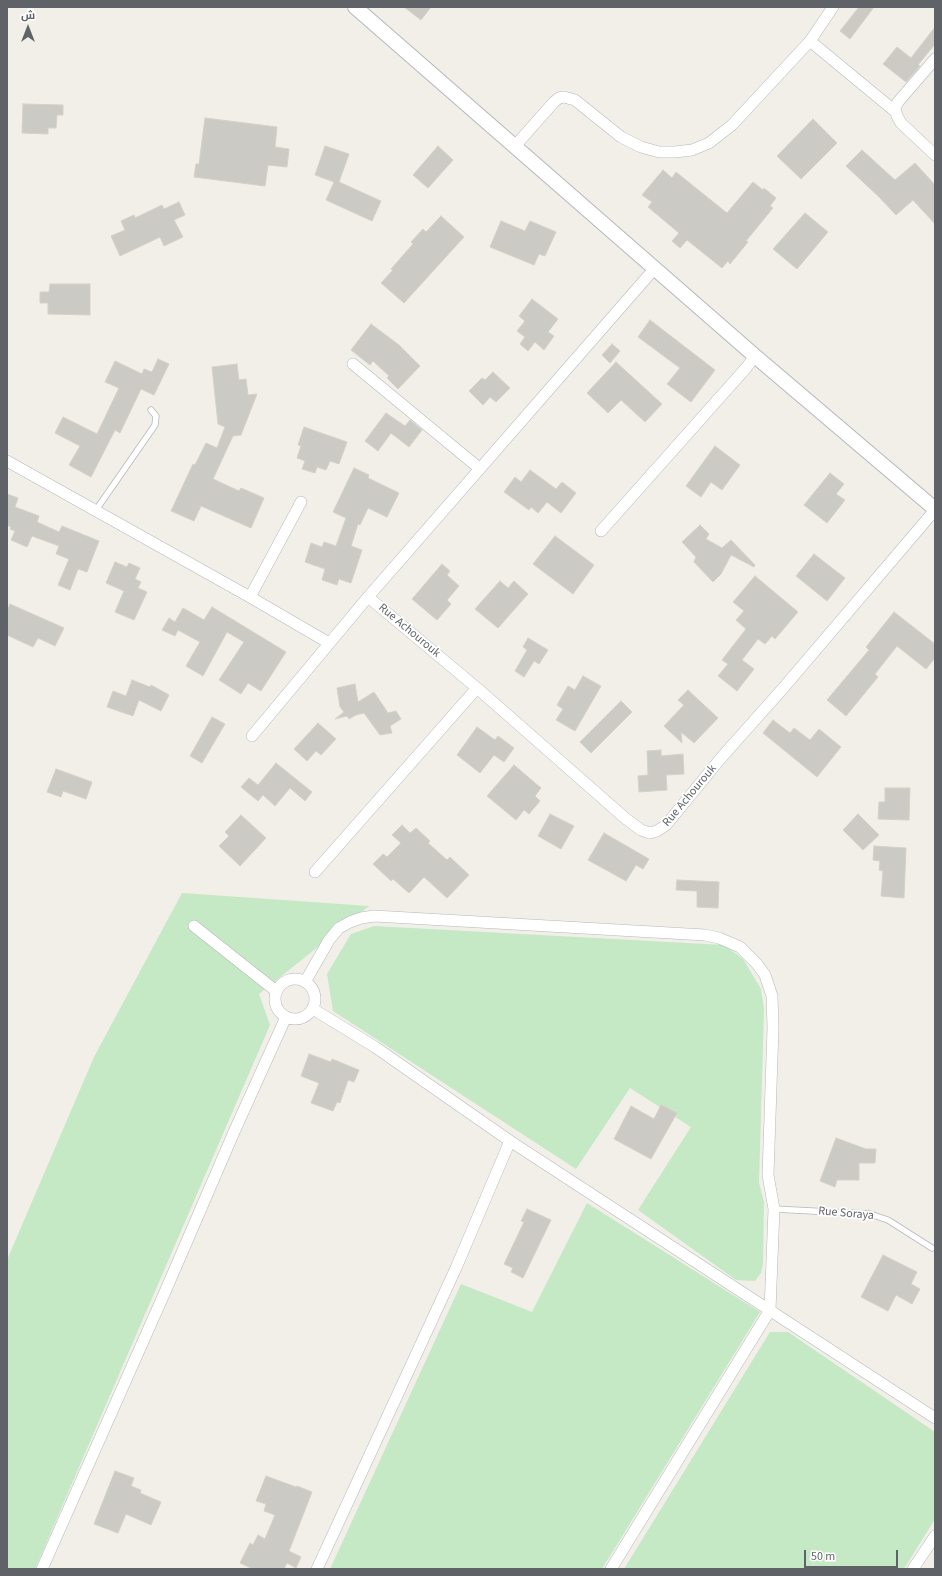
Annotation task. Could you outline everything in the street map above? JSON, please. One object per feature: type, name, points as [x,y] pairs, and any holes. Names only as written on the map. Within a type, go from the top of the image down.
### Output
[{"type":"street","points":[[355,7],[755,356],[935,509]]},
{"type":"street","points":[[515,146],[554,102],[559,98],[566,97],[580,103],[621,138],[641,147],[667,152],[684,151],[700,147],[716,139],[732,125],[810,41],[832,7]]},
{"type":"street","points":[[810,41],[896,114],[905,127],[935,156]]},
{"type":"street","points":[[896,114],[896,106],[898,102],[935,59]]},
{"type":"street","points":[[252,736],[368,596],[655,268]]},
{"type":"street","points":[[601,531],[755,356]]},
{"type":"street","points":[[353,364],[479,468]]},
{"type":"street","points":[[7,460],[250,596],[329,643]]},
{"type":"street","points":[[250,596],[301,502]]},
{"type":"street","name":"Rue Achourouk","points":[[368,596],[477,688],[625,818],[644,832],[657,831],[666,825],[721,758],[785,686],[935,509]]},
{"type":"street","points":[[315,872],[477,688]]},
{"type":"street","points":[[305,982],[329,940],[339,928],[356,920],[374,916],[705,935],[730,942],[740,947],[757,964],[765,975],[772,996],[773,1028],[768,1175],[774,1209],[770,1310],[611,1569]]},
{"type":"street","points":[[194,926],[276,991]]},
{"type":"street","points":[[299,980],[305,982],[312,988],[315,995],[313,1009],[306,1016],[300,1019],[286,1017],[282,1014],[276,1004],[276,991],[285,982],[299,980]]},
{"type":"street","points":[[313,1009],[375,1047],[510,1141],[935,1418]]},
{"type":"street","points":[[42,1569],[286,1017]]},
{"type":"street","points":[[317,1569],[456,1268],[510,1141]]},
{"type":"street","points":[[913,1569],[935,1536]]},
{"type":"lane","points":[[96,510],[155,425],[156,416],[150,410]]},
{"type":"lane","name":"Rue Soraya","points":[[774,1209],[870,1214],[888,1220],[932,1248]]},
{"type":"green space","points":[[182,893],[369,906],[259,994],[270,1025],[35,1569],[7,1569],[7,1260],[94,1057]]},
{"type":"green space","points":[[374,926],[724,945],[743,959],[761,989],[764,1009],[759,1183],[764,1202],[763,1264],[761,1273],[755,1281],[736,1280],[638,1210],[691,1127],[630,1088],[576,1169],[333,1011],[327,974],[351,934]]},
{"type":"green space","points":[[587,1203],[760,1312],[602,1569],[330,1569],[461,1284],[532,1312]]},
{"type":"green space","points":[[770,1332],[788,1332],[935,1432],[935,1519],[904,1569],[624,1569]]},
{"type":"building","points":[[404,7],[431,7],[421,20]]},
{"type":"building","points":[[859,7],[874,7],[850,39],[840,31]]},
{"type":"building","points":[[935,27],[935,44],[918,65],[920,66],[906,82],[883,64],[897,47],[911,58]]},
{"type":"building","points":[[23,104],[63,105],[63,115],[57,115],[56,128],[48,128],[48,134],[22,133]]},
{"type":"building","points":[[205,118],[277,127],[275,147],[289,149],[287,167],[268,165],[265,186],[194,177],[196,164],[199,164]]},
{"type":"building","points":[[813,119],[837,143],[801,179],[777,156]]},
{"type":"building","points":[[325,146],[349,154],[339,182],[381,201],[372,221],[326,200],[334,182],[315,175]]},
{"type":"building","points":[[438,146],[453,160],[428,188],[413,175]]},
{"type":"building","points":[[862,150],[895,180],[915,163],[935,185],[935,224],[913,200],[896,215],[846,166]]},
{"type":"building","points":[[663,170],[672,178],[676,172],[727,213],[753,182],[763,190],[764,188],[776,198],[770,206],[773,208],[746,241],[748,242],[730,264],[728,261],[722,268],[687,240],[680,248],[672,241],[679,233],[648,207],[652,202],[642,195]]},
{"type":"building","points":[[179,202],[185,215],[174,220],[183,237],[164,246],[160,237],[120,256],[111,236],[125,230],[121,221],[134,215],[135,218],[162,205],[164,209]]},
{"type":"building","points":[[805,213],[828,232],[797,269],[773,249]]},
{"type":"building","points":[[441,216],[464,237],[404,303],[381,283],[413,244],[411,242],[423,229],[426,232]]},
{"type":"building","points":[[501,221],[525,231],[530,221],[556,232],[545,256],[539,254],[534,265],[490,247]]},
{"type":"building","points":[[50,284],[90,284],[90,315],[48,314],[48,303],[40,303],[40,292],[49,292]]},
{"type":"building","points":[[532,299],[558,319],[548,332],[554,336],[544,350],[535,342],[528,351],[520,344],[525,337],[517,331],[525,321],[519,316]]},
{"type":"building","points":[[650,320],[715,370],[691,402],[667,384],[680,368],[638,337]]},
{"type":"building","points":[[371,324],[399,345],[420,366],[398,389],[387,378],[389,376],[373,361],[370,365],[351,350]]},
{"type":"building","points":[[612,344],[620,351],[610,363],[602,355]]},
{"type":"building","points":[[158,359],[169,364],[154,395],[141,389],[120,433],[115,430],[91,477],[69,465],[80,446],[55,433],[63,417],[97,434],[119,388],[105,382],[115,361],[142,374],[144,369],[152,372]]},
{"type":"building","points":[[616,362],[662,404],[645,422],[621,400],[608,413],[587,393]]},
{"type":"building","points":[[237,364],[239,380],[246,379],[248,395],[257,394],[241,435],[233,436],[213,479],[239,491],[241,488],[264,498],[251,528],[201,506],[194,521],[171,511],[193,464],[195,465],[206,443],[217,448],[225,427],[218,424],[212,367]]},
{"type":"building","points":[[493,372],[510,388],[496,402],[490,397],[483,405],[469,391],[482,378],[485,380]]},
{"type":"building","points":[[386,413],[405,426],[410,420],[422,430],[409,447],[391,433],[378,451],[365,441]]},
{"type":"building","points":[[304,427],[347,442],[339,464],[330,461],[326,470],[317,467],[315,473],[302,469],[305,461],[297,458],[301,446],[298,445]]},
{"type":"building","points":[[715,446],[740,465],[722,490],[711,482],[701,497],[686,486]]},
{"type":"building","points":[[354,468],[369,475],[368,478],[399,493],[387,517],[368,508],[360,525],[358,524],[351,546],[362,550],[351,583],[339,579],[337,585],[322,580],[325,569],[305,562],[311,543],[322,547],[324,542],[336,546],[346,518],[333,512]]},
{"type":"building","points":[[530,470],[556,489],[562,482],[576,493],[561,513],[547,502],[538,513],[531,507],[529,510],[504,492],[515,477],[521,482]]},
{"type":"building","points":[[830,473],[844,484],[836,494],[845,500],[827,523],[804,505]]},
{"type":"building","points":[[7,494],[18,498],[15,507],[39,516],[37,522],[59,532],[62,526],[99,541],[87,572],[78,569],[70,590],[58,585],[69,559],[56,554],[59,546],[32,536],[27,547],[11,540],[15,531],[10,529],[11,527],[7,525]]},
{"type":"building","points":[[700,525],[709,534],[706,539],[722,548],[731,540],[755,565],[754,567],[731,555],[721,574],[713,582],[694,562],[696,557],[682,542]]},
{"type":"building","points":[[555,536],[594,565],[573,594],[533,564]]},
{"type":"building","points":[[814,554],[845,578],[827,601],[796,576]]},
{"type":"building","points":[[115,562],[127,567],[129,563],[140,568],[135,579],[141,582],[138,588],[147,592],[134,620],[115,612],[124,591],[106,583]]},
{"type":"building","points":[[442,564],[450,571],[447,575],[459,586],[447,600],[451,604],[437,620],[412,599]]},
{"type":"building","points":[[755,576],[798,612],[775,639],[772,636],[765,644],[758,639],[742,660],[754,669],[737,691],[718,676],[728,664],[722,660],[746,629],[736,620],[744,611],[733,602]]},
{"type":"building","points":[[500,581],[508,588],[514,581],[528,594],[498,628],[475,609]]},
{"type":"building","points":[[10,604],[64,628],[55,646],[38,638],[33,647],[7,635],[7,611]]},
{"type":"building","points":[[212,607],[286,652],[261,691],[248,683],[241,694],[219,680],[244,642],[227,632],[203,676],[186,666],[200,642],[178,630],[175,636],[162,630],[169,618],[175,622],[183,608],[204,620]]},
{"type":"building","points":[[894,612],[935,644],[935,658],[926,669],[897,646],[875,674],[878,677],[846,716],[827,700],[869,650],[866,647]]},
{"type":"building","points":[[528,638],[548,650],[539,664],[534,661],[524,677],[515,671],[527,650],[523,647]]},
{"type":"building","points":[[583,676],[601,686],[575,731],[556,720],[563,709],[557,705],[568,686],[575,690]]},
{"type":"building","points":[[132,680],[150,687],[151,685],[169,695],[161,711],[139,700],[133,716],[107,707],[113,691],[126,696]]},
{"type":"building","points":[[355,684],[358,702],[374,692],[388,713],[396,711],[401,719],[390,726],[392,733],[380,735],[364,713],[349,719],[347,716],[335,719],[344,712],[340,707],[337,688]]},
{"type":"building","points":[[688,690],[718,718],[694,743],[681,732],[682,743],[664,726],[684,705],[678,700]]},
{"type":"building","points":[[621,701],[632,712],[591,753],[580,742]]},
{"type":"building","points":[[212,717],[225,724],[202,763],[190,756]]},
{"type":"building","points":[[773,720],[790,733],[794,728],[810,740],[819,729],[841,747],[817,777],[763,733]]},
{"type":"building","points":[[318,723],[336,739],[321,755],[316,751],[307,761],[294,749]]},
{"type":"building","points":[[477,727],[495,740],[498,736],[514,748],[504,762],[494,755],[480,773],[457,755]]},
{"type":"building","points":[[661,750],[661,756],[683,754],[684,774],[666,775],[667,790],[639,792],[638,776],[648,775],[647,751]]},
{"type":"building","points":[[276,763],[312,792],[305,801],[290,788],[275,806],[263,795],[258,801],[241,787],[249,778],[258,785]]},
{"type":"building","points":[[514,765],[541,788],[535,796],[540,801],[529,814],[524,810],[516,820],[487,796]]},
{"type":"building","points":[[56,769],[92,782],[86,799],[63,791],[61,797],[47,792]]},
{"type":"building","points":[[885,788],[910,788],[909,820],[878,819],[879,802],[885,802]]},
{"type":"building","points":[[550,814],[574,826],[561,849],[538,836]]},
{"type":"building","points":[[858,814],[879,835],[863,850],[843,830]]},
{"type":"building","points":[[241,815],[266,838],[240,866],[219,846],[229,836],[225,832]]},
{"type":"building","points":[[402,825],[410,833],[416,828],[430,841],[428,843],[447,860],[450,857],[469,875],[447,898],[424,877],[409,893],[393,879],[391,881],[373,864],[383,854],[387,857],[401,843],[392,835]]},
{"type":"building","points":[[604,833],[649,859],[643,869],[636,865],[626,881],[588,860]]},
{"type":"building","points":[[874,846],[906,848],[904,898],[881,896],[883,871],[879,870],[880,861],[873,860]]},
{"type":"building","points":[[677,880],[719,882],[718,908],[697,907],[697,891],[676,890]]},
{"type":"building","points":[[309,1054],[331,1062],[332,1059],[359,1070],[354,1082],[348,1080],[340,1103],[337,1102],[333,1111],[311,1103],[319,1083],[301,1076]]},
{"type":"building","points":[[661,1105],[677,1113],[651,1159],[614,1139],[631,1106],[654,1119]]},
{"type":"building","points":[[836,1138],[866,1149],[876,1149],[875,1163],[859,1163],[859,1180],[837,1180],[835,1187],[820,1181]]},
{"type":"building","points":[[527,1209],[551,1220],[523,1278],[511,1272],[513,1268],[504,1264],[524,1222],[521,1221]]},
{"type":"building","points":[[883,1255],[917,1272],[911,1284],[920,1289],[912,1304],[896,1295],[888,1311],[861,1297]]},
{"type":"building","points":[[115,1471],[134,1478],[131,1486],[141,1490],[140,1493],[161,1502],[151,1525],[126,1514],[118,1533],[94,1524]]},
{"type":"building","points":[[266,1476],[312,1492],[289,1551],[301,1557],[296,1568],[287,1563],[284,1569],[253,1569],[240,1563],[250,1543],[253,1545],[258,1535],[265,1539],[275,1515],[264,1511],[266,1504],[256,1501]]}]
